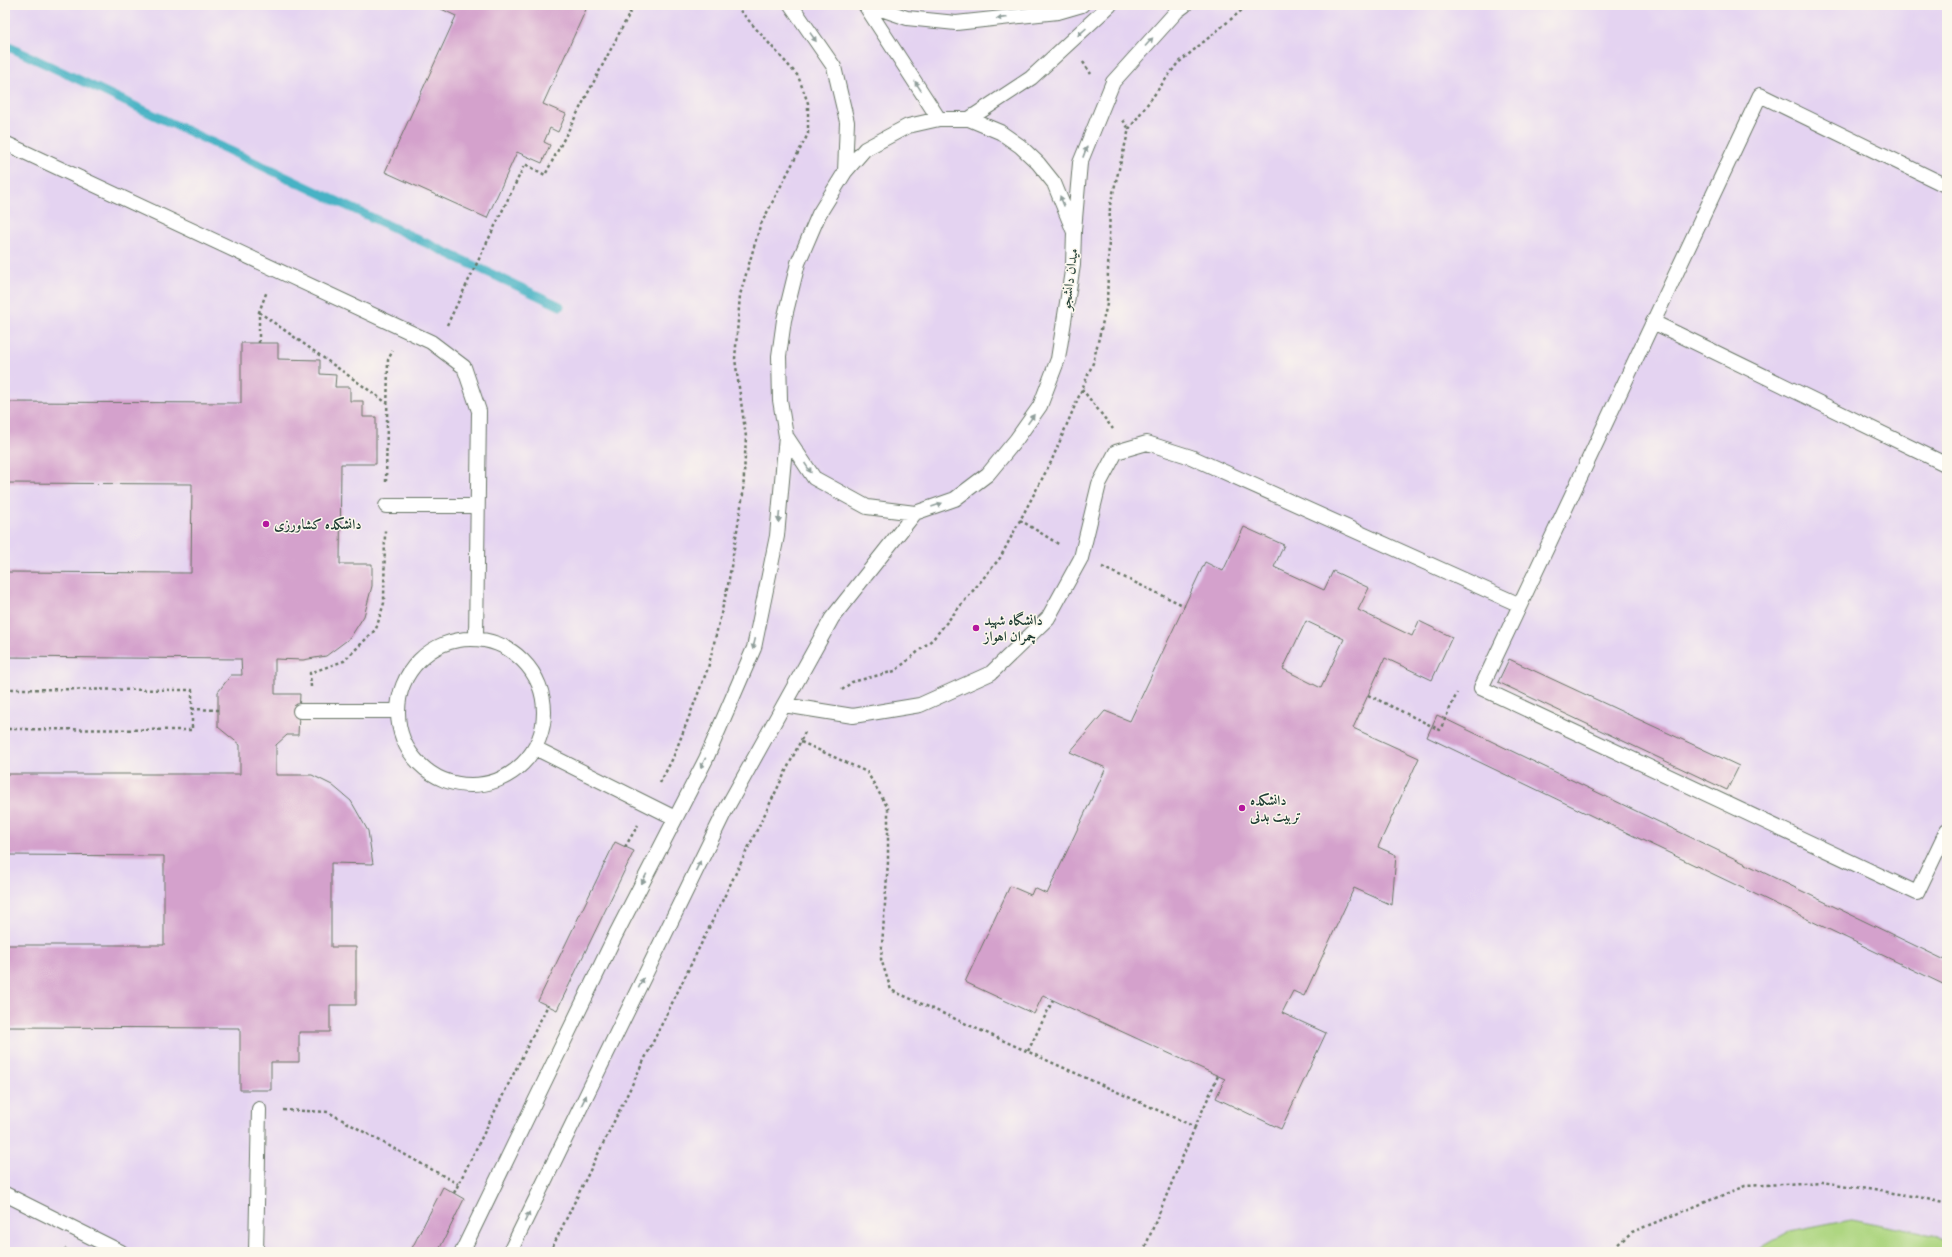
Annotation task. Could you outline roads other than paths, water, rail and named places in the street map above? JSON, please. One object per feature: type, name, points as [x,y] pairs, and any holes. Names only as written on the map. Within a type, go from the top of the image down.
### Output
[{"type":"lane","points":[[791,5],[834,67],[847,122],[845,172]]},
{"type":"lane","points":[[865,5],[939,119]]},
{"type":"lane","points":[[869,5],[907,18],[956,23],[1058,12],[1082,5]]},
{"type":"lane","points":[[968,119],[1031,78],[1110,5]]},
{"type":"lane","points":[[1074,232],[1080,163],[1113,82],[1177,11],[1185,5]]},
{"type":"lane","points":[[1947,186],[1760,95],[1480,688],[1917,893],[1947,830]]},
{"type":"lane","name":"میدان دانشجو","points":[[939,119],[968,119],[1000,132],[1020,146],[1038,163],[1054,183],[1074,232],[1073,265],[1058,359],[1040,406],[1016,440],[988,474],[955,499],[915,513],[867,507],[814,478],[786,436],[780,400],[779,356],[784,320],[798,263],[819,214],[845,172],[865,148],[908,126],[939,119]]},
{"type":"lane","points":[[5,143],[402,329],[437,347],[464,366],[479,411],[476,638]]},
{"type":"lane","points":[[1653,322],[1947,465]]},
{"type":"lane","points":[[462,1252],[616,934],[706,759],[754,648],[777,536],[786,436]]},
{"type":"lane","points":[[784,705],[853,716],[920,705],[991,673],[1048,618],[1081,558],[1099,484],[1116,452],[1147,443],[1191,457],[1520,604]]},
{"type":"lane","points":[[386,506],[477,506]]},
{"type":"lane","points":[[510,1252],[724,812],[832,618],[915,513]]},
{"type":"lane","points":[[476,638],[510,648],[536,673],[546,708],[540,743],[518,771],[485,786],[449,784],[418,765],[400,734],[398,698],[412,666],[440,644],[476,638]]},
{"type":"lane","points":[[306,711],[398,711]]},
{"type":"lane","points":[[535,748],[675,818]]},
{"type":"lane","points":[[256,1252],[259,1109]]},
{"type":"lane","points":[[5,1194],[121,1252]]},
{"type":"waterway","points":[[5,45],[560,306]]},
{"type":"place","name":"دانشکده کشاورزی","points":[[266,524]]},
{"type":"place","name":"دانشگاه شهید چمران اهواز","points":[[976,628]]},
{"type":"place","name":"دانشکده تربیت بدنی","points":[[1242,808]]}]
